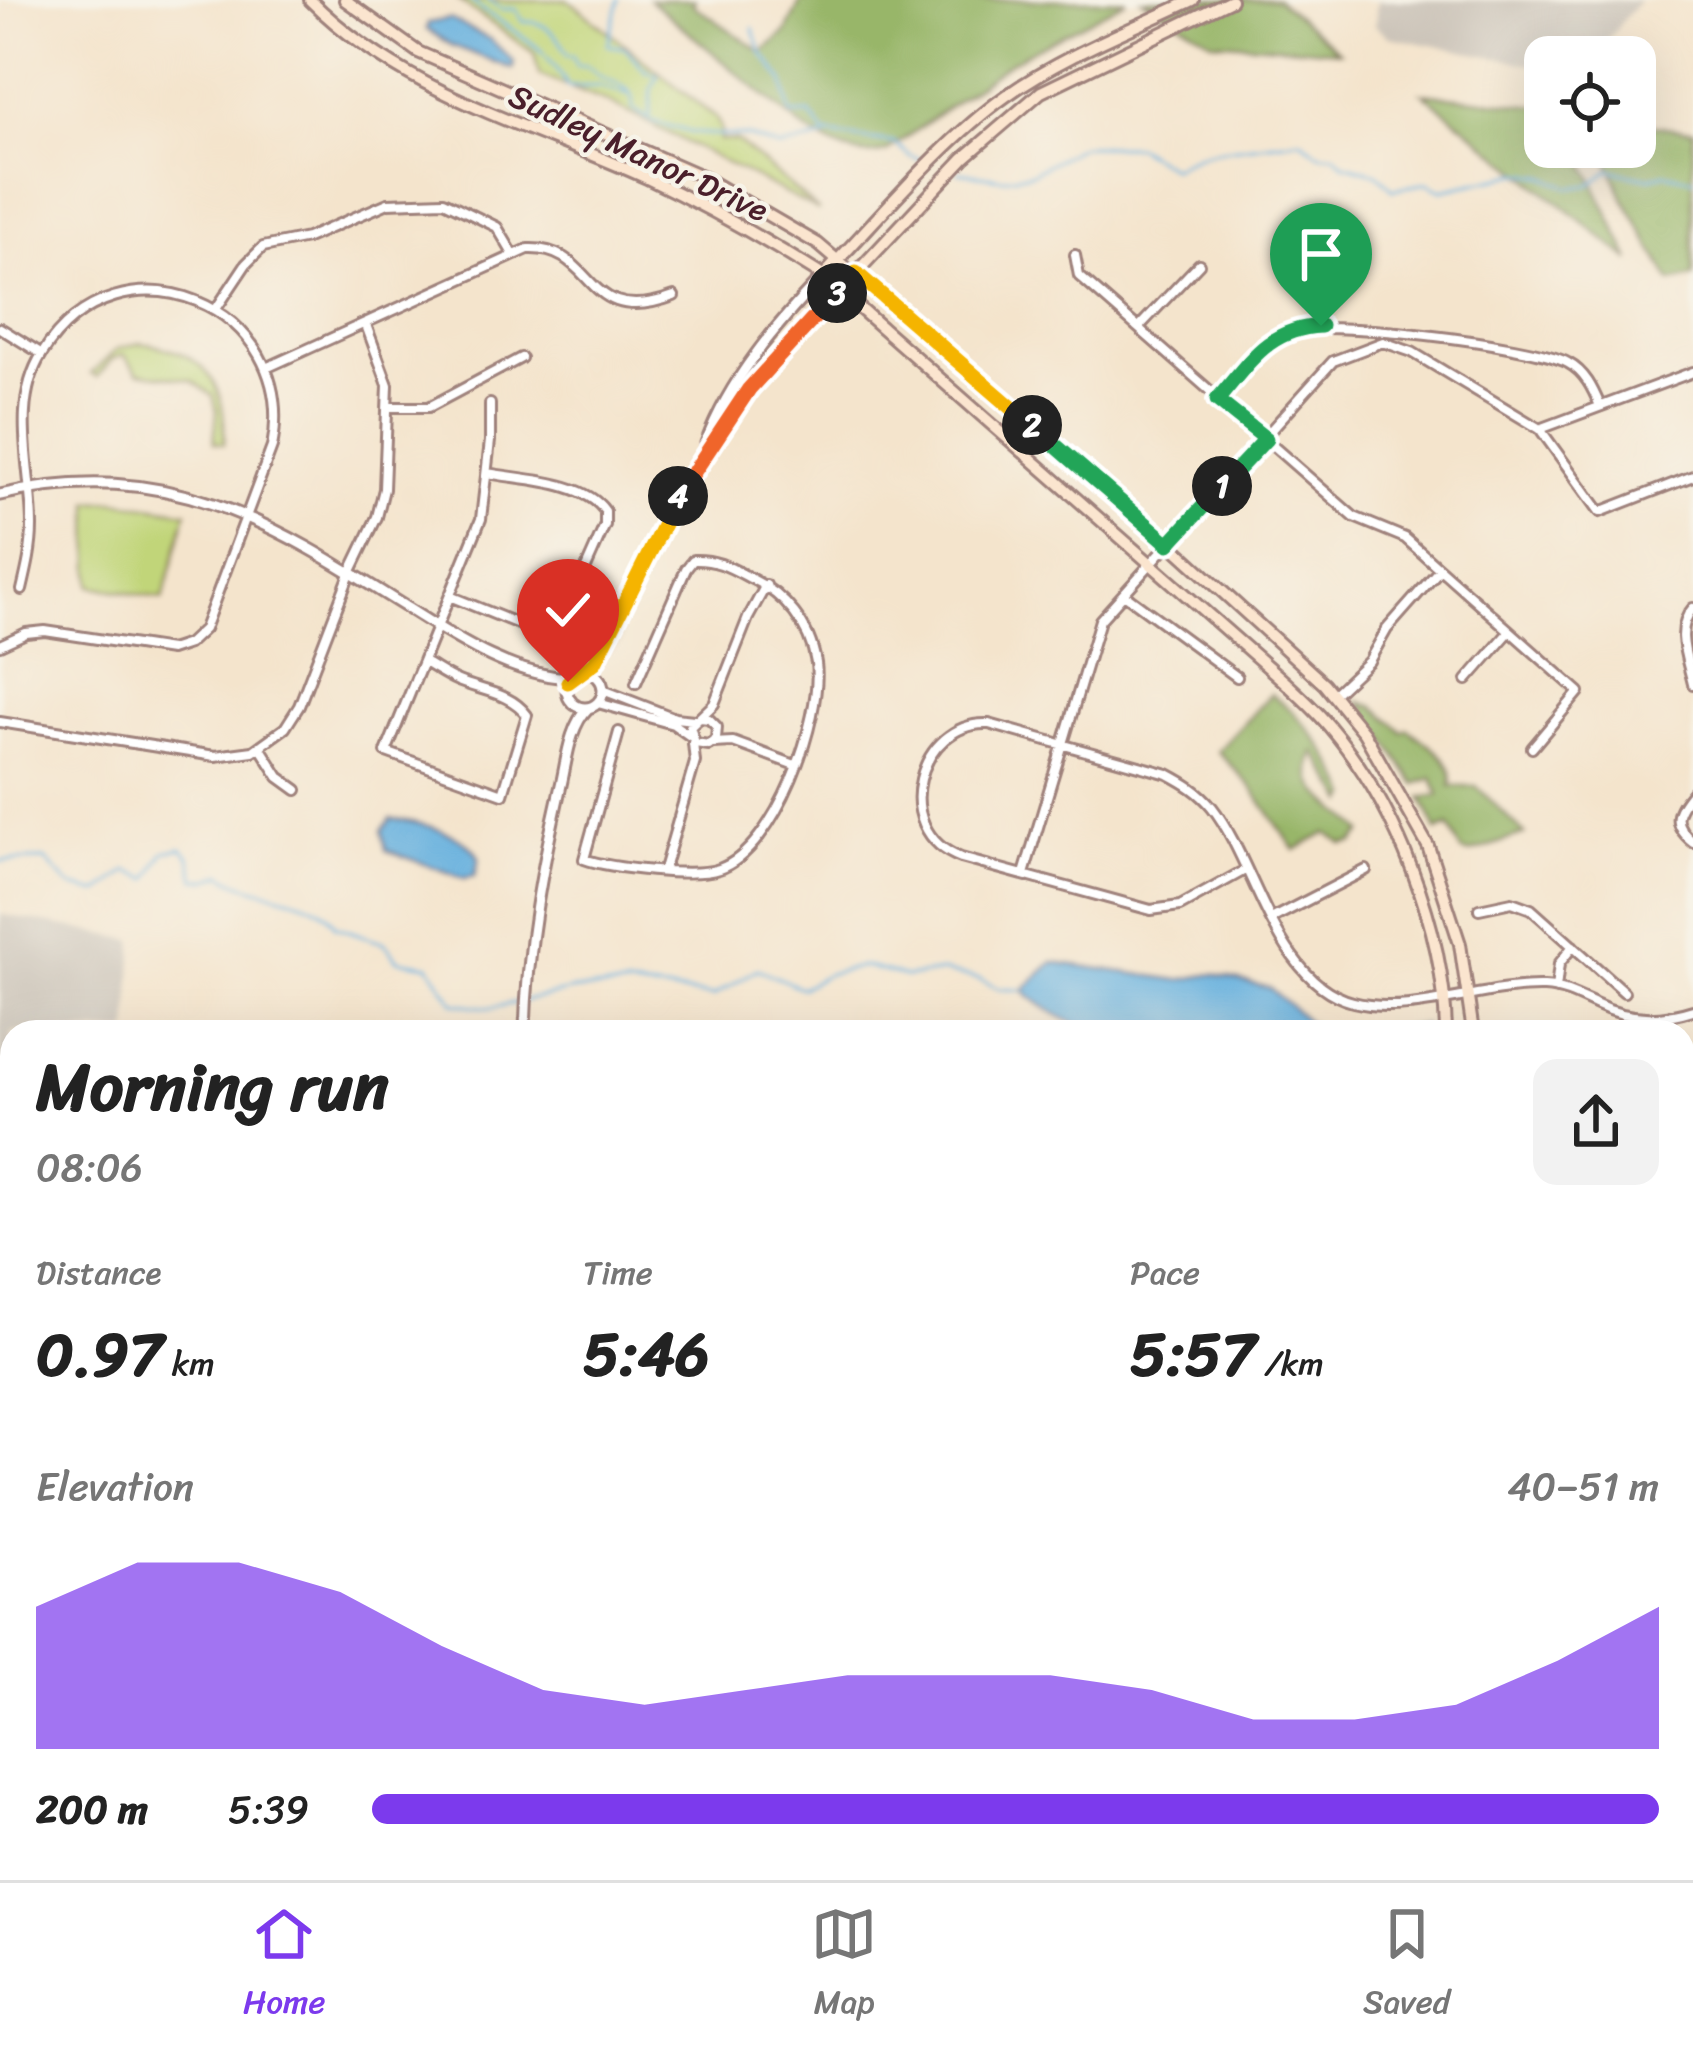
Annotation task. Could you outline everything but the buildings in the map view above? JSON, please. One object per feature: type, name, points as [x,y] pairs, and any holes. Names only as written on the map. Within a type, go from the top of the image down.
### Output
[{"type":"main road","name":"Sudley Manor Drive","points":[[310,0],[353,39],[427,86],[645,177],[764,238],[823,276],[1307,703],[1358,766],[1380,804],[1433,942],[1445,1020]]},
{"type":"main road","name":"Sudley Manor Drive","points":[[345,0],[418,52],[699,175],[839,259],[1169,544],[1333,695],[1364,733],[1428,846],[1455,926],[1472,1020]]},
{"type":"main road","points":[[823,276],[980,116],[1042,72],[1193,0]]},
{"type":"main road","points":[[840,290],[964,158],[1041,92],[1232,0]]},
{"type":"street","points":[[216,309],[246,264],[263,248],[307,238],[388,203],[444,201],[497,227],[514,254]]},
{"type":"street","points":[[266,368],[514,254],[539,249],[576,266],[595,290],[620,304],[641,306],[674,296]]},
{"type":"street","points":[[1075,255],[1079,276],[1217,400],[1354,517],[1405,538],[1579,692],[1532,748]]},
{"type":"street","points":[[1138,327],[1199,264]]},
{"type":"street","points":[[0,495],[87,483],[201,499],[310,545],[457,640],[542,674],[572,677],[595,662],[714,424],[754,359],[823,276]]},
{"type":"street","points":[[702,454],[779,353],[840,290]]},
{"type":"street","points":[[0,645],[35,631],[160,650],[188,644],[210,620],[275,432],[276,404],[266,368],[240,329],[216,309],[161,292],[114,297],[75,316],[42,354],[29,384],[25,411],[31,550],[22,590]]},
{"type":"street","points":[[0,722],[215,756],[241,755],[276,737],[293,718],[384,488],[388,385],[366,325]]},
{"type":"street","points":[[1217,400],[1275,338],[1293,329],[1321,326],[1401,331],[1559,358],[1588,380],[1600,406]]},
{"type":"street","points":[[0,328],[42,354]]},
{"type":"street","points":[[1024,874],[1094,633],[1333,361],[1383,342],[1412,352],[1540,429],[1600,512],[1693,476]]},
{"type":"street","points":[[388,407],[429,407],[520,358]]},
{"type":"street","points":[[1540,429],[1693,372]]},
{"type":"street","points":[[424,662],[455,680],[514,701],[527,715],[503,794],[386,752],[481,519],[490,404]]},
{"type":"street","points":[[452,597],[538,632],[552,632],[562,622],[605,525],[605,511],[592,498],[560,486],[487,473]]},
{"type":"street","points":[[619,732],[584,859],[609,867],[720,869],[747,851],[778,809],[815,705],[815,658],[788,603],[766,585],[715,560],[693,560],[635,683]]},
{"type":"street","points":[[1333,695],[1369,661],[1388,629],[1440,569]]},
{"type":"street","points":[[695,762],[691,738],[698,719],[714,704],[766,585]]},
{"type":"street","points":[[1124,594],[1237,677]]},
{"type":"street","points":[[1693,608],[1682,631],[1693,684]]},
{"type":"street","points":[[572,740],[602,686],[601,667],[612,628]]},
{"type":"street","points":[[1468,680],[1509,632]]},
{"type":"street","points":[[585,672],[602,686],[675,718],[716,725],[733,742],[795,765]]},
{"type":"street","points":[[542,674],[569,698],[673,724],[699,745],[733,742]]},
{"type":"street","points":[[526,1020],[528,964],[542,869],[572,740],[572,677]]},
{"type":"street","points":[[664,869],[695,762],[711,744],[714,704]]},
{"type":"street","points":[[1245,870],[1180,906],[1151,910],[961,858],[943,851],[922,828],[918,812],[932,753],[954,728],[989,724],[1168,774],[1188,785],[1216,812],[1292,956],[1314,983],[1335,995],[1377,1005],[1556,989],[1635,1017],[1657,1018],[1693,1010]]},
{"type":"street","points":[[260,748],[279,777],[297,790]]},
{"type":"street","points":[[1693,791],[1675,819],[1693,842]]},
{"type":"street","points":[[1273,918],[1366,870]]},
{"type":"street","points":[[1479,909],[1502,902],[1521,904],[1624,992]]},
{"type":"street","points":[[1556,989],[1559,964],[1573,946]]},
{"type":"shaded area","points":[[1377,0],[1639,0],[1610,36],[1524,36],[1524,63],[1389,37],[1375,25]]},
{"type":"shaded area","points":[[0,914],[134,940],[130,1020],[0,1020]]},
{"type":"green space","points":[[458,0],[569,0],[716,118],[720,140],[737,141],[819,211],[612,104],[539,75],[534,53]]},
{"type":"green space","points":[[650,0],[695,0],[693,5],[762,52],[786,32],[801,0],[1127,0],[1010,62],[886,152],[864,154],[833,145],[804,129]]},
{"type":"green space","points":[[1143,0],[1277,0],[1339,51],[1213,41]]},
{"type":"green space","points":[[1423,93],[1524,105],[1524,168],[1587,168],[1631,261]]},
{"type":"green space","points":[[1656,126],[1693,130],[1693,277],[1671,282],[1611,168],[1656,168]]},
{"type":"green space","points":[[140,343],[180,353],[207,372],[221,403],[224,444],[214,442],[217,412],[213,396],[191,380],[138,372],[124,355],[112,359],[97,377],[91,374],[117,349]]},
{"type":"green space","points":[[90,502],[187,512],[163,599],[91,586]]},
{"type":"green space","points":[[1271,694],[1307,727],[1335,767],[1350,796],[1346,802],[1315,752],[1311,766],[1316,788],[1363,832],[1354,843],[1343,844],[1327,833],[1295,850],[1252,788],[1218,751]]},
{"type":"green space","points":[[1360,702],[1375,707],[1403,732],[1408,729],[1432,747],[1449,768],[1451,786],[1476,786],[1525,834],[1469,853],[1461,851],[1449,826],[1437,831],[1422,798],[1439,795],[1433,778],[1415,784]]},
{"type":"water","points":[[450,19],[491,40],[514,62],[513,69],[451,45],[426,29],[428,23]]},
{"type":"water","points":[[391,819],[427,826],[465,842],[479,858],[475,876],[464,878],[386,850],[382,830]]},
{"type":"water","points":[[1053,962],[1179,980],[1214,974],[1270,988],[1306,1020],[1068,1020],[1023,990]]},
{"type":"waterway","points":[[470,0],[537,47],[568,87],[598,86],[630,94]]},
{"type":"waterway","points":[[487,0],[502,9],[515,9],[524,22],[550,31],[577,66],[586,65],[624,87],[633,109],[652,121],[693,133],[749,137],[779,148],[828,134],[894,143],[927,162]]},
{"type":"waterway","points":[[619,0],[608,45],[625,48],[647,72],[658,75],[650,116]]},
{"type":"waterway","points":[[753,28],[762,53],[783,80],[791,115],[810,114],[826,135]]},
{"type":"waterway","points":[[959,172],[1002,178],[1032,173],[1081,146],[1135,146],[1172,168],[1217,151],[1300,139],[1318,153],[1335,155],[1344,164],[1376,173],[1393,189],[1428,183],[1442,190],[1520,173],[1544,176],[1571,188],[1590,185],[1610,170],[1693,179]]},
{"type":"waterway","points":[[0,861],[45,860],[70,886],[98,893],[128,871],[149,879],[164,852],[182,848],[196,879],[223,874],[316,907],[335,926],[385,943],[398,960],[429,965],[454,1003],[491,1008],[575,990],[627,987],[713,996],[758,969],[801,988],[827,974],[864,966],[905,977],[944,972],[980,979],[999,989],[1022,990]]},
{"type":"route","points":[[568,682],[595,662],[650,546],[702,454],[779,353],[856,273],[1169,544],[1266,439],[1217,400],[1275,338],[1293,329],[1321,326]]}]
